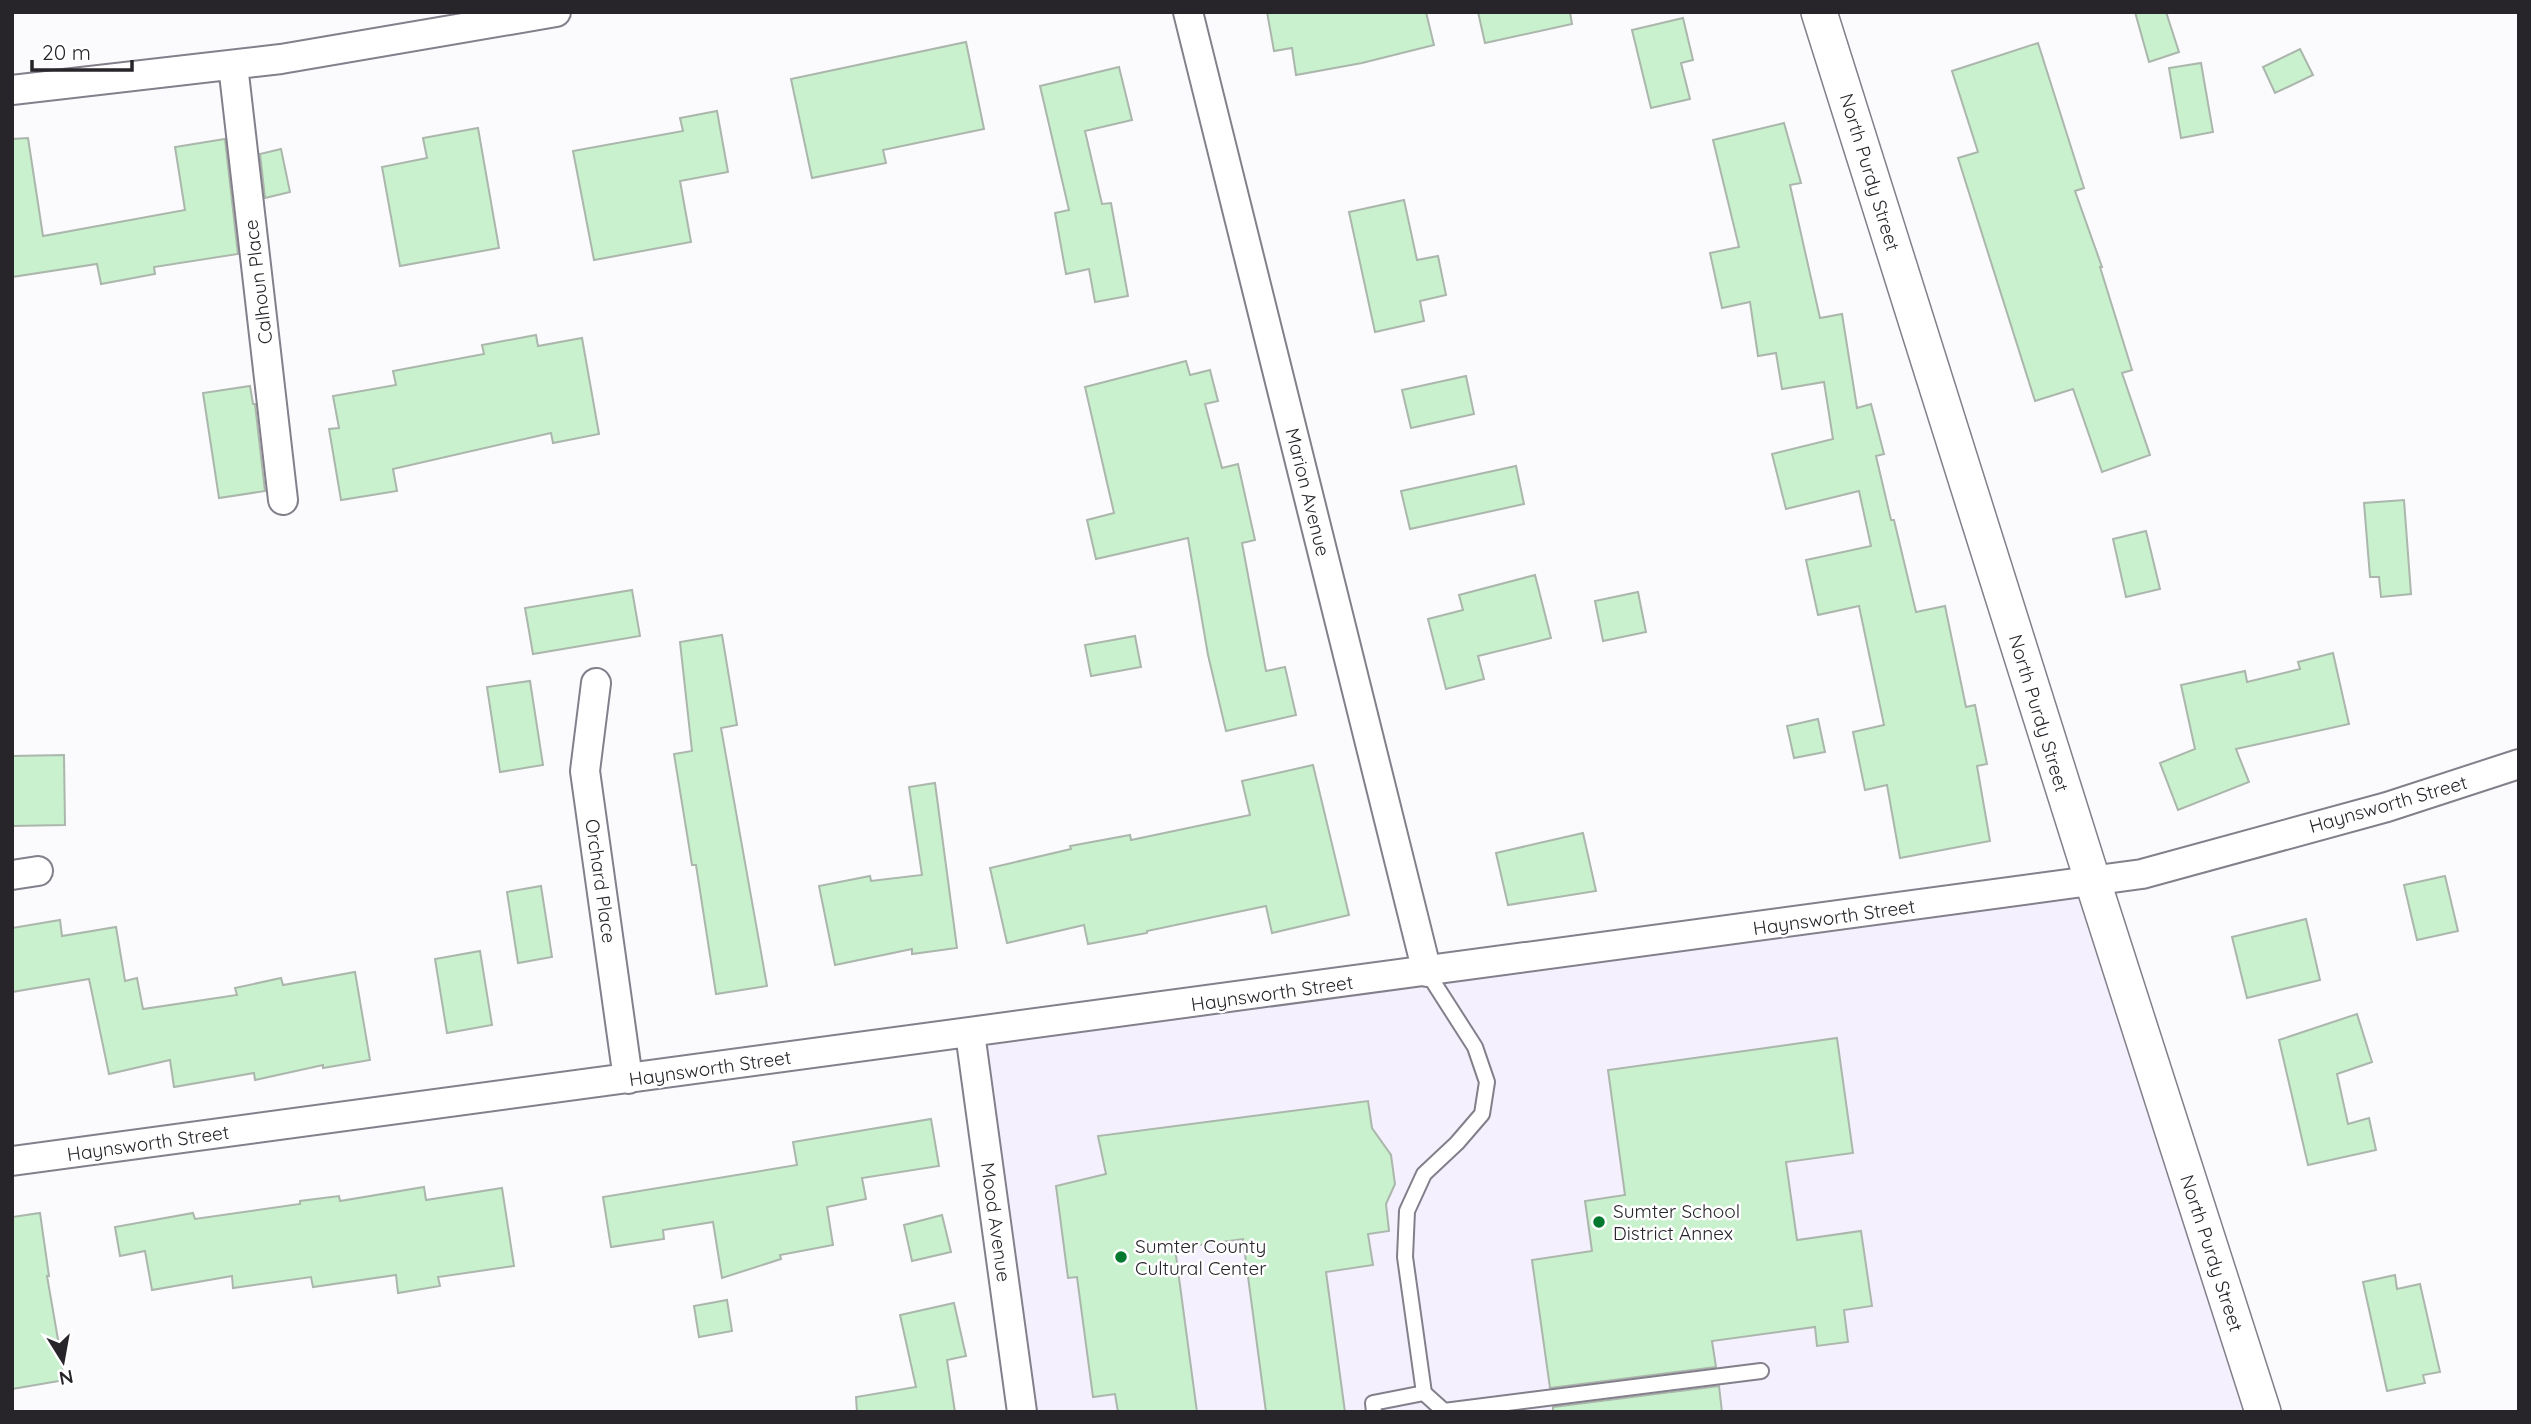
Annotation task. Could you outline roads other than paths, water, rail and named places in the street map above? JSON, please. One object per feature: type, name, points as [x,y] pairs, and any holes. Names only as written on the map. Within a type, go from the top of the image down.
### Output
[{"type":"street","points":[[12,90],[233,65],[556,12]]},
{"type":"street","name":"Marion Avenue","points":[[1188,12],[1427,972]]},
{"type":"street","name":"North Purdy Street","points":[[1819,12],[2263,1412]]},
{"type":"street","name":"Calhoun Place","points":[[233,65],[283,500]]},
{"type":"street","name":"Orchard Place","points":[[596,683],[586,771],[628,1079]]},
{"type":"street","name":"Haynsworth Street","points":[[12,1161],[2142,874],[2387,807],[2519,764]]},
{"type":"street","name":"Mood Avenue","points":[[970,1033],[1022,1412]]},
{"type":"lane","points":[[1427,972],[1475,1047],[1487,1082],[1482,1114],[1457,1143],[1424,1174],[1408,1211],[1405,1257],[1424,1393],[1444,1411],[1761,1371]]},
{"type":"lane","points":[[1374,1412],[1373,1403],[1424,1393]]},
{"type":"place","name":"Sumter School District Annex","points":[[1599,1222]]},
{"type":"place","name":"Sumter County Cultural Center","points":[[1121,1257]]}]
